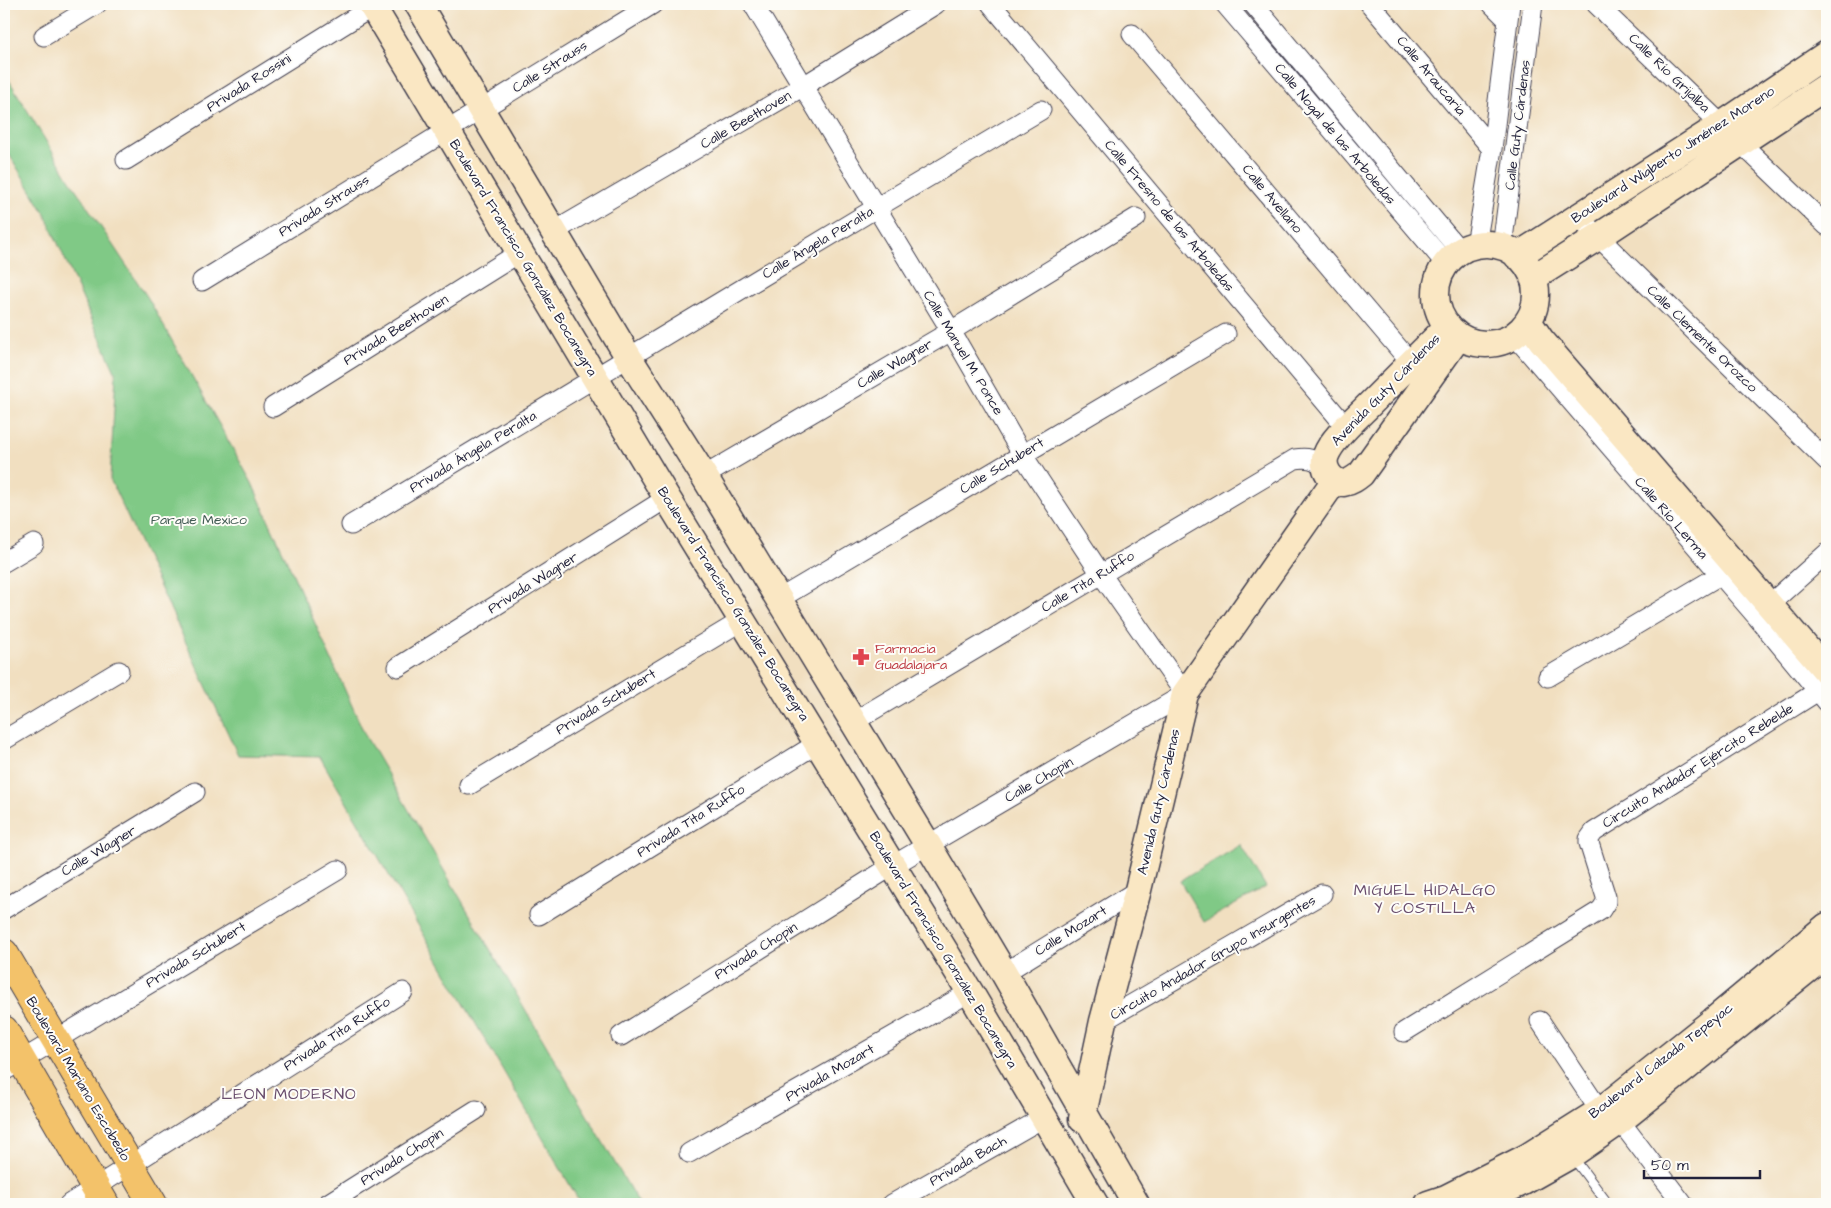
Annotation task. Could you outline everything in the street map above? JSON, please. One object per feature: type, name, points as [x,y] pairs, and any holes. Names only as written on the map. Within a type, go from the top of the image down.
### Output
[{"type":"main road","name":"Boulevard Mariano Escobedo","points":[[4,953],[154,1204]]},
{"type":"main road","points":[[4,1030],[13,1065],[101,1196]]},
{"type":"street","points":[[44,36],[97,4]]},
{"type":"street","points":[[418,4],[629,358],[704,476],[928,845],[1084,1110],[1136,1204]]},
{"type":"street","name":"Calle Strauss","points":[[446,131],[653,4]]},
{"type":"street","name":"Calle Manuel M. Ponce","points":[[753,4],[951,331],[1022,454],[1101,574],[1185,694]]},
{"type":"street","name":"Calle Beethoven","points":[[553,232],[802,87],[936,4]]},
{"type":"street","name":"Calle Fresno de las Arboledas","points":[[991,4],[1347,428]]},
{"type":"street","name":"Calle Nogal de las Arboledas","points":[[1225,4],[1461,253]]},
{"type":"street","name":"Calle Nogal de las Arboledas","points":[[1253,4],[1461,253]]},
{"type":"street","name":"Calle Araucaria","points":[[1370,4],[1492,149]]},
{"type":"street","points":[[1492,4],[1509,12]]},
{"type":"street","name":"Calle Guty Cárdenas","points":[[1510,251],[1533,4]]},
{"type":"street","name":"Calle Río Grijalba","points":[[1596,4],[1827,226]]},
{"type":"street","name":"Boulevard Francisco González Bocanegra","points":[[372,5],[668,498],[970,992],[1094,1204]]},
{"type":"street","name":"Privada Rossini","points":[[126,160],[372,5]]},
{"type":"street","name":"Calle Guty Cárdenas","points":[[1461,253],[1492,149],[1509,12]]},
{"type":"street","name":"Calle Avellano","points":[[1132,34],[1411,363]]},
{"type":"street","name":"Boulevard Wigberto Jiménez Moreno","points":[[1510,251],[1578,217],[1723,124],[1827,54]]},
{"type":"street","name":"Boulevard Wigberto Jiménez Moreno","points":[[1533,278],[1827,86]]},
{"type":"street","name":"Calle Ángela Peralta","points":[[596,378],[1041,110]]},
{"type":"street","name":"Privada Strauss","points":[[202,281],[446,131]]},
{"type":"street","name":"Calle Clemente Orozco","points":[[1578,217],[1827,461]]},
{"type":"street","name":"Calle Wagner","points":[[704,476],[951,331],[1136,218]]},
{"type":"street","points":[[1489,244],[1510,251],[1527,266],[1533,278],[1536,293],[1534,308],[1521,328],[1496,343],[1477,343],[1453,331],[1440,315],[1436,302],[1436,288],[1439,275],[1461,253],[1489,244]]},
{"type":"street","name":"Privada Beethoven","points":[[273,407],[519,252]]},
{"type":"street","name":"Calle Río Lerma","points":[[1521,328],[1541,340],[1824,688]]},
{"type":"street","name":"Avenida Guty Cárdenas","points":[[1453,331],[1361,474],[1354,480],[1344,483],[1330,473],[1325,456],[1347,428],[1411,363],[1453,331]]},
{"type":"street","name":"Calle Schubert","points":[[782,604],[1022,454],[1226,334]]},
{"type":"street","name":"Privada Ángela Peralta","points":[[351,525],[596,378]]},
{"type":"street","name":"Calle Tita Ruffo","points":[[853,722],[1296,459],[1313,458],[1330,473]]},
{"type":"street","name":"Avenida Guty Cárdenas","points":[[1071,1165],[1103,1021],[1138,890],[1185,694],[1330,473]]},
{"type":"street","name":"Privada Wagner","points":[[398,667],[668,498]]},
{"type":"street","points":[[4,562],[34,544]]},
{"type":"street","points":[[1770,604],[1827,553]]},
{"type":"street","points":[[1548,677],[1728,571]]},
{"type":"street","name":"Calle Río Lerma","points":[[1728,571],[1770,604],[1824,688]]},
{"type":"street","points":[[746,625],[763,612],[782,604]]},
{"type":"street","name":"Privada Schubert","points":[[469,785],[746,625]]},
{"type":"street","points":[[4,740],[119,671]]},
{"type":"street","name":"Circuito Andador Ejército Rebelde","points":[[1404,1032],[1601,910],[1606,897],[1589,844],[1591,835],[1824,688]]},
{"type":"street","name":"Calle Chopin","points":[[892,866],[1185,694]]},
{"type":"street","name":"Privada Tita Ruffo","points":[[539,914],[818,742]]},
{"type":"street","name":"Calle Wagner","points":[[4,909],[195,792]]},
{"type":"street","name":"Privada Chopin","points":[[621,1036],[892,866]]},
{"type":"street","name":"Privada Schubert","points":[[55,1039],[338,870]]},
{"type":"street","name":"Calle Mozart","points":[[1004,973],[1138,890]]},
{"type":"street","name":"Circuito Andador Grupo Insurgentes","points":[[1103,1021],[1322,894]]},
{"type":"street","name":"Boulevard Calzada Tepeyac","points":[[1476,1204],[1523,1182],[1571,1155],[1610,1116],[1713,1021],[1827,926]]},
{"type":"street","name":"Boulevard Calzada Tepeyac","points":[[1428,1204],[1446,1198],[1610,1116],[1827,954]]},
{"type":"street","name":"Privada Tita Ruffo","points":[[69,1204],[101,1196],[130,1166],[403,992]]},
{"type":"street","name":"Privada Mozart","points":[[689,1153],[970,992]]},
{"type":"street","points":[[1540,1021],[1610,1116],[1683,1204]]},
{"type":"street","points":[[13,1065],[55,1039]]},
{"type":"street","name":"Privada Chopin","points":[[328,1204],[476,1110]]},
{"type":"street","name":"Privada Bach","points":[[892,1204],[1044,1118]]},
{"type":"lane","points":[[1571,1155],[1608,1204]]},
{"type":"green space","name":"Parque Mexico","points":[[4,72],[69,179],[148,298],[252,483],[366,737],[639,1204],[581,1204],[320,757],[238,755],[110,479],[116,374],[44,212],[4,146]]},
{"type":"green space","points":[[1241,845],[1266,887],[1204,922],[1180,881]]},
{"type":"place","name":"Farmacia Guadalajara","points":[[861,657]]},
{"type":"district","name":"MIGUEL HIDALGO Y COSTILLA","points":[[1425,899]]},
{"type":"district","name":"LEON MODERNO","points":[[289,1094]]}]
